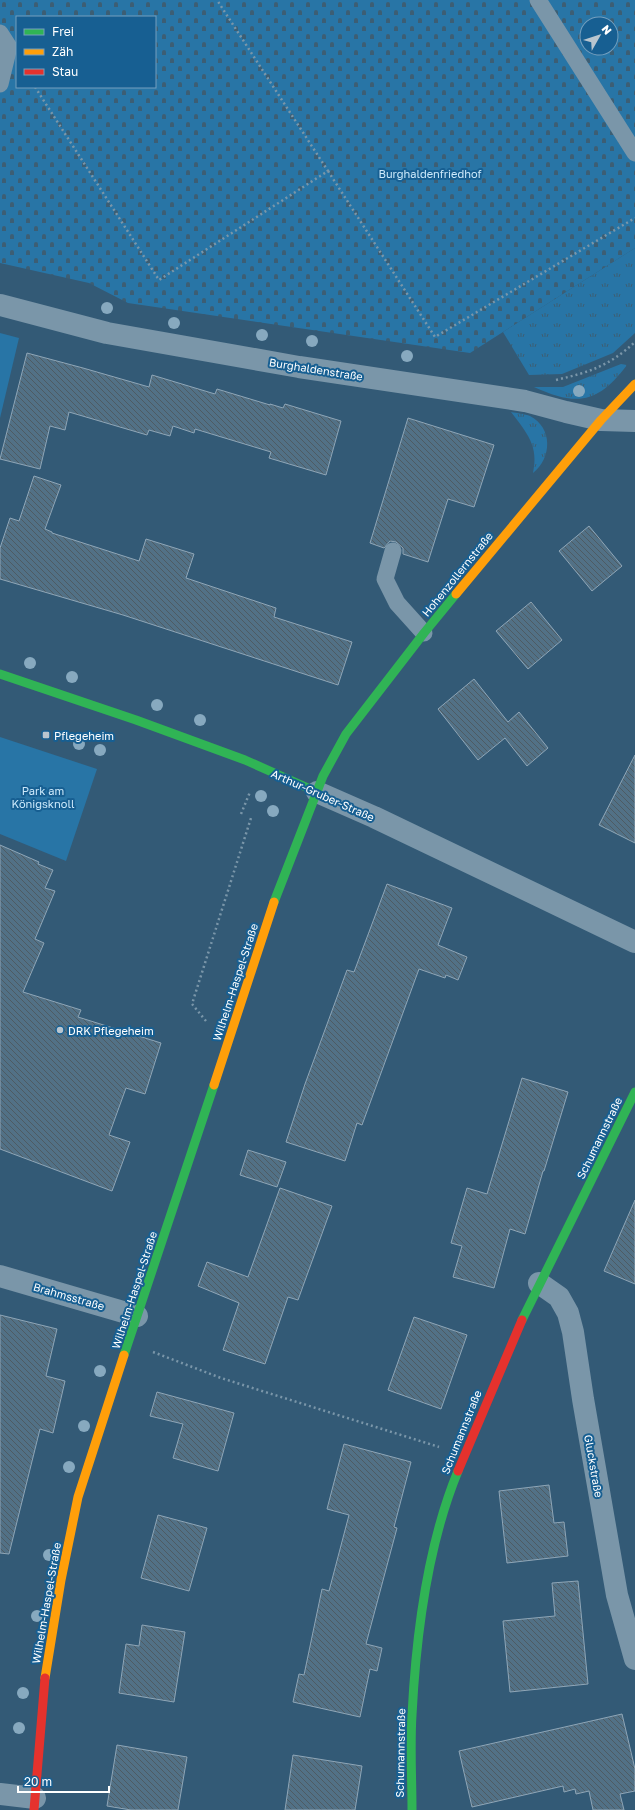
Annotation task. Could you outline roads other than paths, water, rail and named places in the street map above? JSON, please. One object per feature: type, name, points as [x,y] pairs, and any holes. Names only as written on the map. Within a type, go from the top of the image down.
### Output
[{"type":"street","name":"Burghaldenstraße","points":[[0,305],[106,333],[299,367],[525,401],[601,420],[635,420]]},
{"type":"street","name":"Hohenzollernstraße","points":[[317,792],[346,734],[424,633],[601,420],[635,384]]},
{"type":"street","name":"Arthur-Gruber-Straße","points":[[0,674],[136,720],[245,760],[381,820],[635,942]]},
{"type":"street","name":"Wilhelm-Haspel-Straße","points":[[34,1804],[43,1694],[61,1580],[78,1497],[280,884],[317,792]]},
{"type":"street","name":"Schumannstraße","points":[[412,1810],[412,1716],[422,1607],[440,1527],[452,1486],[507,1352],[539,1283],[635,1092]]},
{"type":"street","name":"Brahmsstraße","points":[[0,1276],[137,1316]]},
{"type":"street","name":"Gluckstraße","points":[[539,1283],[559,1297],[568,1313],[573,1332],[584,1407],[617,1595],[635,1659]]},
{"type":"street","points":[[0,1794],[34,1804]]},
{"type":"lane","points":[[538,0],[635,153]]},
{"type":"lane","points":[[0,32],[9,47],[0,84]]},
{"type":"lane","points":[[393,551],[385,579],[397,603],[424,633]]},
{"type":"place","name":"Pflegeheim","points":[[46,735]]},
{"type":"place","name":"DRK Pflegeheim","points":[[60,1030]]},
{"type":"park label","name":"Burghaldenfriedhof","points":[[430,173]]},
{"type":"park label","name":"Park am Königsknoll","points":[[43,796]]}]
